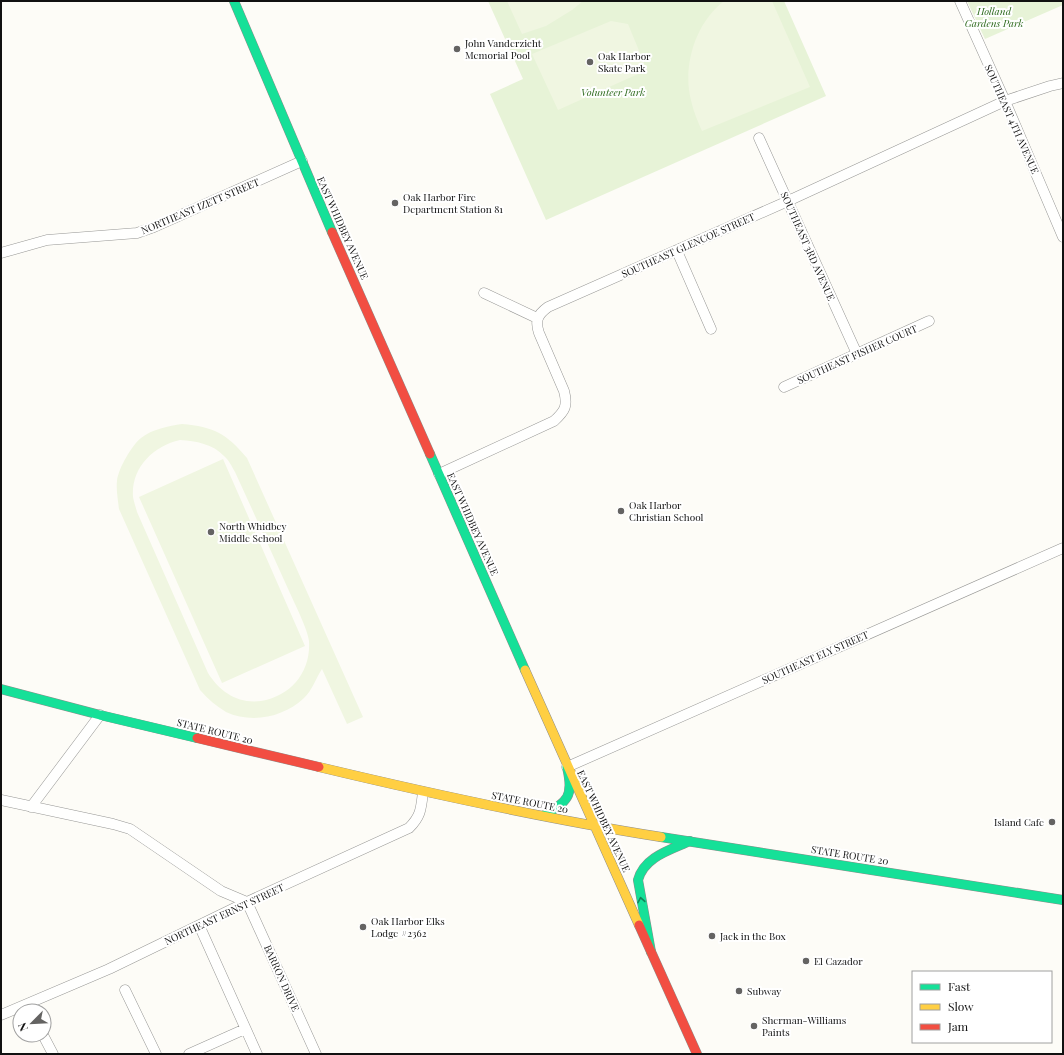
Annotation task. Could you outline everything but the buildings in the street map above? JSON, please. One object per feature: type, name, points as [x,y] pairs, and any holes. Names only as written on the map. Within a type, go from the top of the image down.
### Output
[{"type":"main road","name":"EAST WHIDBEY AVENUE","points":[[234,1],[302,161],[567,767],[697,1054]]},
{"type":"main road","name":"STATE ROUTE 20","points":[[1,689],[100,715],[423,792],[595,827],[1063,900]]},
{"type":"main road","points":[[543,816],[564,802],[570,793],[571,782],[567,767]]},
{"type":"main road","points":[[651,952],[638,880],[640,872],[650,860],[690,841]]},
{"type":"street","name":"SOUTHEAST 4TH AVENUE","points":[[960,1],[1005,101],[1063,237]]},
{"type":"street","name":"SOUTHEAST GLENCOE STREET","points":[[537,318],[548,307],[788,201],[1005,101],[1063,83]]},
{"type":"street","name":"SOUTHEAST 3RD AVENUE","points":[[759,138],[857,354]]},
{"type":"street","name":"NORTHEAST IZETT STREET","points":[[1,253],[47,240],[137,233],[154,227],[302,161]]},
{"type":"street","points":[[677,250],[711,329]]},
{"type":"street","points":[[439,474],[554,420],[561,415],[565,408],[566,399],[564,391],[536,325],[537,318],[484,293]]},
{"type":"street","name":"SOUTHEAST FISHER COURT","points":[[784,387],[929,321]]},
{"type":"street","name":"SOUTHEAST ELY STREET","points":[[567,767],[1063,548]]},
{"type":"street","points":[[30,807],[100,715]]},
{"type":"street","name":"NORTHEAST ERNST STREET","points":[[1,1015],[109,969],[247,902],[409,828],[417,820],[420,812],[423,792]]},
{"type":"street","points":[[1,800],[130,829],[221,890],[247,902]]},
{"type":"street","name":"BARRON DRIVE","points":[[247,902],[316,1054]]},
{"type":"street","points":[[199,925],[257,1054]]},
{"type":"street","points":[[125,990],[156,1054]]},
{"type":"street","points":[[189,1054],[245,1029]]},
{"type":"street","points":[[47,1043],[53,1054]]},
{"type":"green space","name":"Volunteer Park","points":[[488,1],[784,1],[826,96],[546,220],[490,94],[523,79]]},
{"type":"green space","points":[[507,1],[583,1],[572,10],[546,26],[522,34]]},
{"type":"green space","points":[[724,1],[772,1],[810,87],[702,131],[694,111],[689,90],[688,78],[691,53],[700,30],[715,9]]},
{"type":"green space","name":"Holland Gardens Park","points":[[967,1],[1063,1],[1063,5],[985,39]]},
{"type":"green space","name":"Oak Harbor Skate Park","points":[[611,21],[628,24],[647,70],[558,110],[532,54]]},
{"type":"green space","points":[[182,424],[203,427],[219,433],[226,437],[247,458],[363,717],[347,724],[322,669],[307,695],[296,705],[267,717],[246,718],[226,712],[212,702],[200,690],[119,509],[117,491],[117,481],[120,470],[137,441],[150,432],[161,428]],"holes":[[[180,440],[198,442],[209,446],[220,452],[230,464],[235,472],[306,630],[309,641],[309,652],[307,663],[303,672],[290,688],[272,698],[261,701],[245,701],[230,695],[213,680],[208,673],[137,512],[133,497],[133,486],[140,468],[146,460],[161,447]]]},
{"type":"green space","points":[[223,459],[305,646],[222,683],[139,497]]},
{"type":"traffic: fast","points":[[234,1],[332,232]]},
{"type":"traffic: fast","points":[[430,454],[525,670]]},
{"type":"traffic: fast","points":[[1,689],[100,715],[197,738]]},
{"type":"traffic: fast","points":[[543,816],[558,806],[567,797],[570,785],[567,767]]},
{"type":"traffic: fast","points":[[661,837],[1063,900]]},
{"type":"traffic: fast","points":[[651,952],[638,880],[641,872],[652,860],[666,851],[690,841]]},
{"type":"traffic: slow","points":[[525,670],[639,925]]},
{"type":"traffic: slow","points":[[319,767],[489,805],[661,837]]},
{"type":"traffic: jam","points":[[332,232],[430,454]]},
{"type":"traffic: jam","points":[[197,738],[319,767]]},
{"type":"traffic: jam","points":[[639,925],[697,1054]]},
{"type":"place","name":"John Vanderzicht Memorial Pool","points":[[457,49]]},
{"type":"place","name":"Oak Harbor Skate Park","points":[[590,62]]},
{"type":"place","name":"Oak Harbor Fire Department Station 81","points":[[395,203]]},
{"type":"place","name":"Oak Harbor Christian School","points":[[621,511]]},
{"type":"place","name":"North Whidbey Middle School","points":[[211,532]]},
{"type":"place","name":"Island Cafe","points":[[1052,822]]},
{"type":"place","name":"Oak Harbor Elks Lodge #2362","points":[[363,927]]},
{"type":"place","name":"Jack in the Box","points":[[712,936]]},
{"type":"place","name":"El Cazador","points":[[806,961]]},
{"type":"place","name":"Subway","points":[[739,991]]},
{"type":"place","name":"Sherman-Williams Paints","points":[[754,1026]]}]
